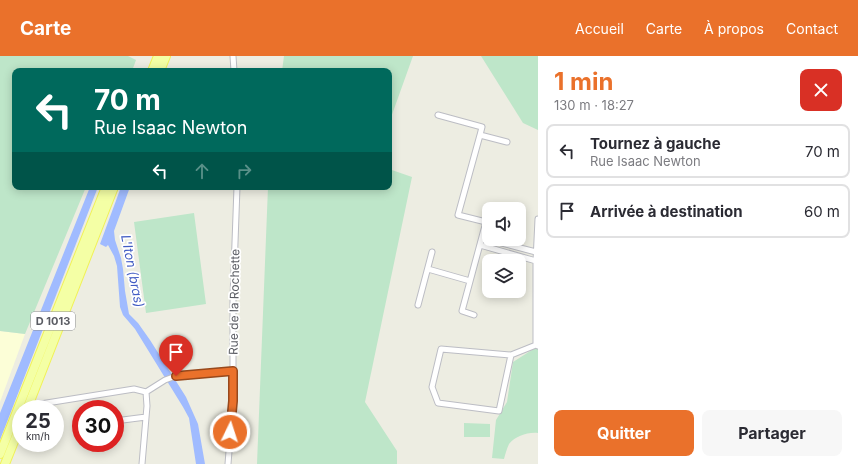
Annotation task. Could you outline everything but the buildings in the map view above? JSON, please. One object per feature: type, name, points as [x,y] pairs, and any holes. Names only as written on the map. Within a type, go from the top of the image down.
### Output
[{"type":"main road","points":[[153,68],[158,56]]},
{"type":"main road","points":[[161,68],[166,56]]},
{"type":"main road","name":"D 1013","points":[[0,454],[105,190]]},
{"type":"main road","name":"D 1013","points":[[30,400],[113,190]]},
{"type":"main road","points":[[5,464],[12,446]]},
{"type":"street","points":[[234,56],[234,68]]},
{"type":"street","points":[[438,116],[482,127],[458,214],[482,221]]},
{"type":"street","points":[[480,135],[507,142]]},
{"type":"street","name":"Rue de la Rochette","points":[[228,464],[233,401],[233,298],[237,190]]},
{"type":"street","points":[[511,355],[499,411],[438,403],[432,387],[441,349],[511,355],[537,346],[536,252],[538,219]]},
{"type":"street","points":[[474,315],[462,311],[482,238]]},
{"type":"street","points":[[480,245],[536,261]]},
{"type":"street","points":[[513,246],[536,252]]},
{"type":"street","points":[[418,305],[432,252]]},
{"type":"street","points":[[428,269],[470,281]]},
{"type":"street","points":[[64,401],[134,389],[146,392],[164,380],[176,376],[233,371]]},
{"type":"street","points":[[142,464],[147,406],[146,392]]},
{"type":"street","points":[[124,420],[146,417]]},
{"type":"shaded area","points":[[0,56],[128,56],[136,60],[133,68],[12,68],[12,190],[85,190],[25,334],[0,331]]},
{"type":"shaded area","points":[[284,56],[413,56],[392,115],[392,68],[282,68]]},
{"type":"shaded area","points":[[481,56],[538,56],[538,130],[523,123]]},
{"type":"shaded area","points":[[392,170],[412,177],[365,402],[397,451],[397,464],[257,464],[268,190],[392,190]]},
{"type":"shaded area","points":[[194,213],[206,304],[146,313],[134,222]]},
{"type":"shaded area","points":[[0,331],[25,334],[0,402]]},
{"type":"shaded area","points":[[535,348],[538,349],[538,433],[526,434],[515,439],[509,444],[504,459],[492,458],[496,420],[507,402],[513,362]]},
{"type":"shaded area","points":[[464,423],[490,424],[490,437],[464,437]]},
{"type":"water","points":[[89,190],[97,190],[15,400],[12,400],[12,409],[0,440],[0,413]]},
{"type":"water","points":[[120,190],[129,190],[114,231],[123,269],[129,314],[138,323],[150,340],[186,397],[198,424],[205,464],[196,464],[189,418],[183,407],[135,329],[123,315],[120,307],[117,266],[114,256],[108,245],[106,247],[100,244]]},
{"type":"route","points":[[176,376],[233,371],[233,401],[230,432]]},
{"type":"water label","name":"L'Iton (bras)","points":[[133,271]]}]
